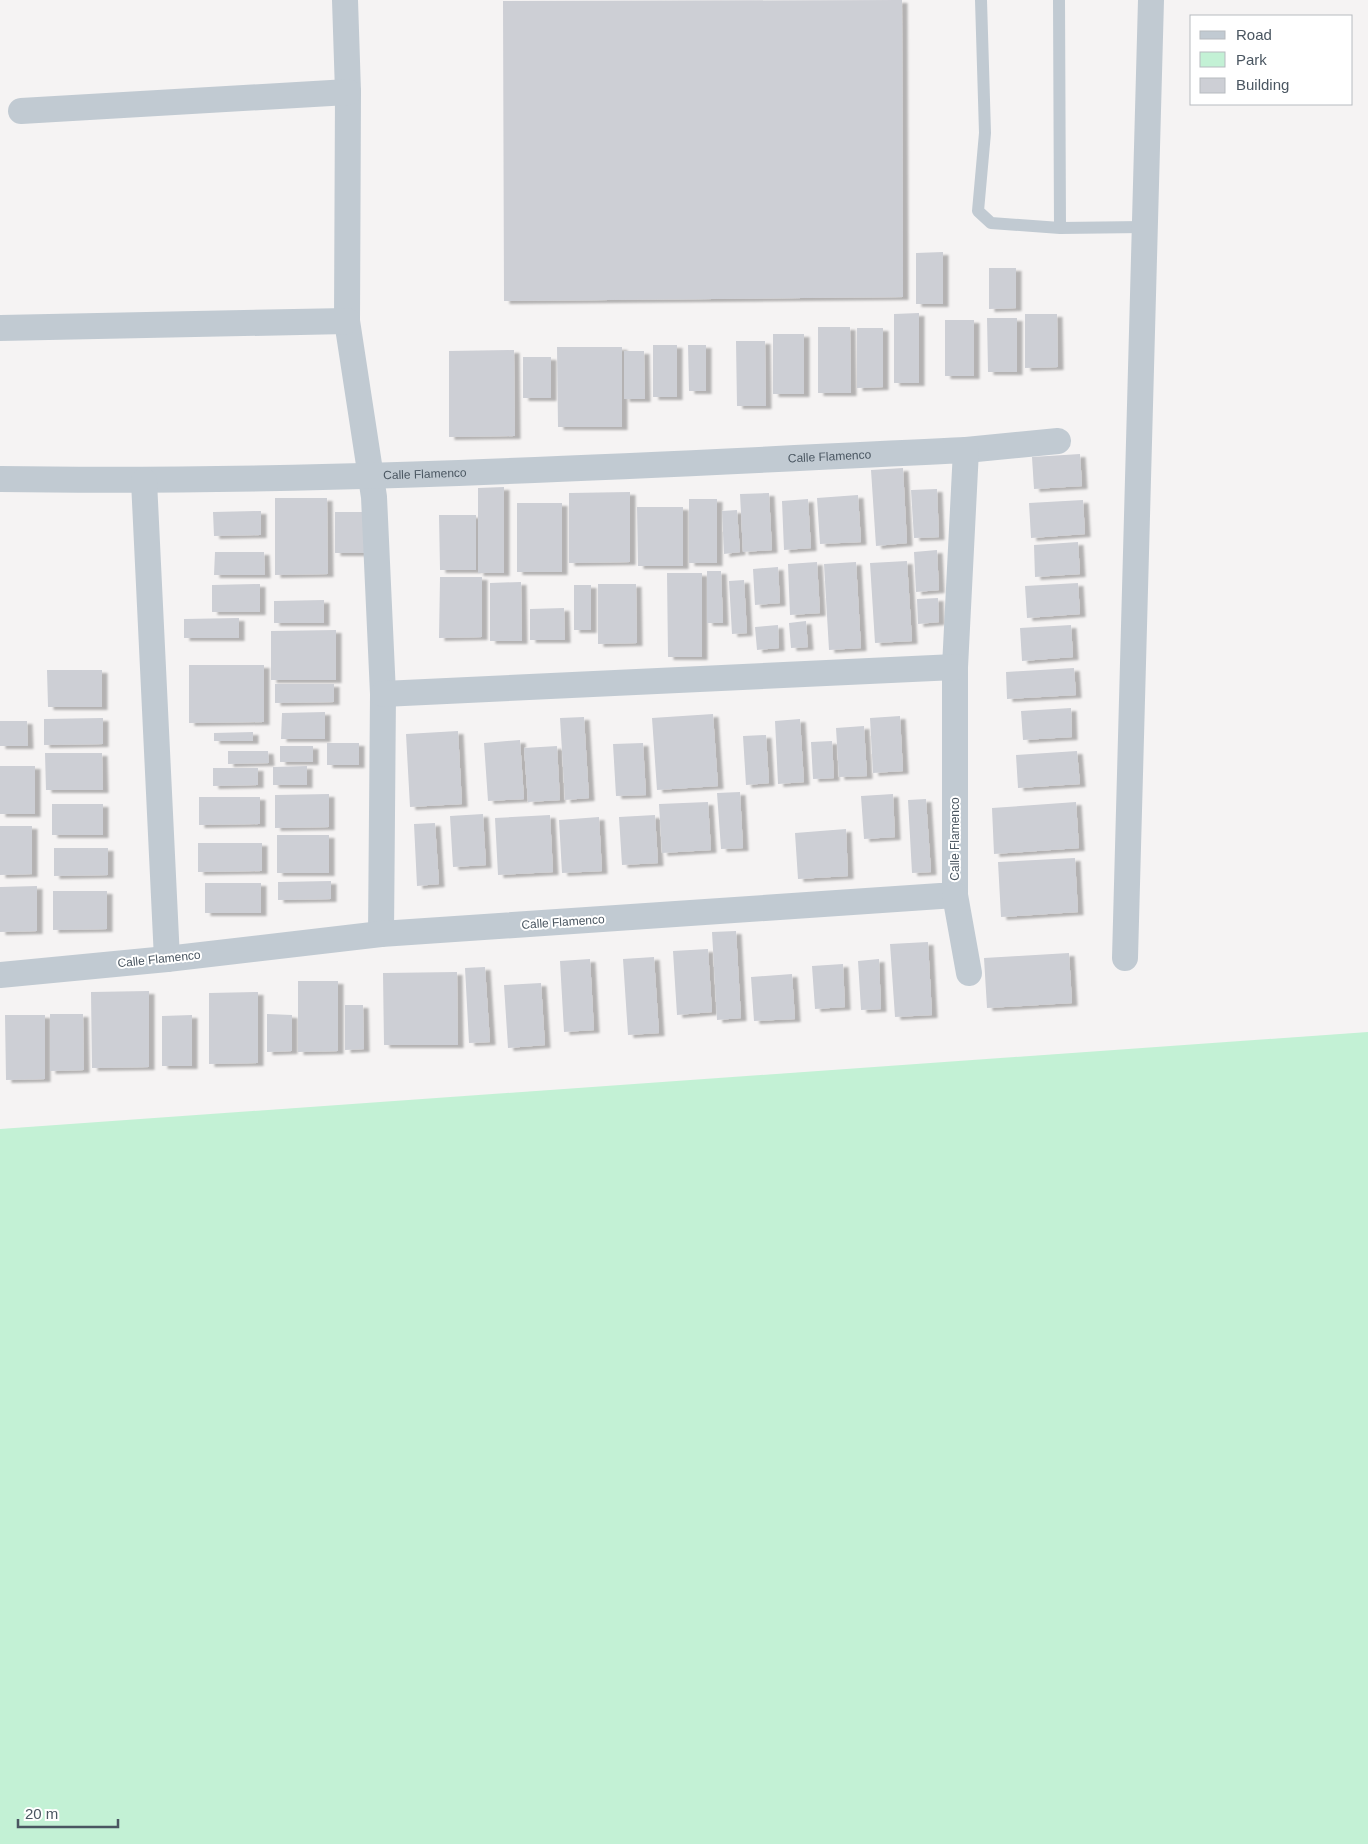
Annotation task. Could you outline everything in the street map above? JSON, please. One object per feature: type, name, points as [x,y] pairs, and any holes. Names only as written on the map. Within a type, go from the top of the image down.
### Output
[{"type":"street","points":[[345,0],[348,92],[347,321],[371,476],[383,694],[381,934]]},
{"type":"street","points":[[1125,958],[1143,228],[1151,0]]},
{"type":"street","points":[[21,111],[348,92]]},
{"type":"street","points":[[0,328],[347,321]]},
{"type":"street","points":[[966,450],[1058,441]]},
{"type":"street","name":"Calle Flamenco","points":[[0,479],[144,481],[371,476],[966,450],[955,667],[955,895],[381,934],[167,959],[0,975]]},
{"type":"street","points":[[144,481],[167,959]]},
{"type":"street","points":[[383,694],[955,667]]},
{"type":"street","points":[[955,895],[969,973]]},
{"type":"lane","points":[[981,0],[985,133],[978,211],[991,223],[1060,228],[1143,228]]},
{"type":"lane","points":[[1058,0],[1060,228]]},
{"type":"green space","points":[[1368,1032],[1368,1844],[0,1844],[0,1129]]},
{"type":"building","points":[[902,0],[903,297],[504,301],[503,1]]},
{"type":"building","points":[[943,252],[943,304],[916,304],[916,253]]},
{"type":"building","points":[[989,268],[1016,268],[1016,308],[989,309]]},
{"type":"building","points":[[919,313],[919,383],[894,383],[894,314]]},
{"type":"building","points":[[1025,314],[1057,314],[1058,367],[1025,368]]},
{"type":"building","points":[[987,318],[1017,318],[1017,372],[988,372]]},
{"type":"building","points":[[945,320],[974,320],[974,376],[945,376]]},
{"type":"building","points":[[818,327],[850,327],[851,393],[818,393]]},
{"type":"building","points":[[857,328],[883,328],[883,387],[857,388]]},
{"type":"building","points":[[773,334],[804,334],[804,394],[773,394]]},
{"type":"building","points":[[736,341],[765,341],[766,406],[737,406]]},
{"type":"building","points":[[653,345],[677,345],[677,397],[653,397]]},
{"type":"building","points":[[688,345],[706,345],[706,391],[689,391]]},
{"type":"building","points":[[557,347],[622,347],[622,427],[558,427]]},
{"type":"building","points":[[514,350],[515,436],[449,437],[449,351]]},
{"type":"building","points":[[624,351],[644,351],[645,399],[624,399]]},
{"type":"building","points":[[523,357],[551,357],[551,398],[523,398]]},
{"type":"building","points":[[1080,454],[1082,486],[1034,489],[1032,457]]},
{"type":"building","points":[[903,468],[907,543],[876,546],[871,470]]},
{"type":"building","points":[[504,487],[504,573],[478,573],[478,488]]},
{"type":"building","points":[[937,489],[939,537],[914,538],[911,490]]},
{"type":"building","points":[[630,492],[630,562],[569,563],[569,493]]},
{"type":"building","points":[[769,493],[772,550],[743,552],[740,494]]},
{"type":"building","points":[[858,495],[861,542],[820,544],[817,498]]},
{"type":"building","points":[[275,498],[327,498],[328,574],[275,575]]},
{"type":"building","points":[[689,499],[717,499],[717,563],[689,563]]},
{"type":"building","points":[[808,499],[811,548],[784,550],[782,501]]},
{"type":"building","points":[[1083,500],[1085,534],[1031,538],[1029,503]]},
{"type":"building","points":[[517,503],[562,503],[562,572],[517,572]]},
{"type":"building","points":[[637,507],[683,507],[683,566],[638,566]]},
{"type":"building","points":[[737,510],[740,552],[724,554],[722,511]]},
{"type":"building","points":[[261,511],[261,535],[214,536],[213,512]]},
{"type":"building","points":[[335,512],[365,512],[365,553],[335,553]]},
{"type":"building","points":[[439,515],[476,515],[476,570],[440,570]]},
{"type":"building","points":[[1078,542],[1080,574],[1035,577],[1034,545]]},
{"type":"building","points":[[937,550],[939,590],[916,592],[914,552]]},
{"type":"building","points":[[215,552],[264,552],[265,575],[214,575]]},
{"type":"building","points":[[907,561],[912,641],[875,643],[870,563]]},
{"type":"building","points":[[817,562],[820,613],[790,615],[788,564]]},
{"type":"building","points":[[856,562],[861,648],[829,650],[824,564]]},
{"type":"building","points":[[778,567],[780,603],[755,605],[753,569]]},
{"type":"building","points":[[707,571],[721,571],[723,623],[707,623]]},
{"type":"building","points":[[667,573],[702,573],[702,657],[668,657]]},
{"type":"building","points":[[440,577],[482,577],[482,637],[439,638]]},
{"type":"building","points":[[744,580],[747,633],[732,634],[729,581]]},
{"type":"building","points":[[521,582],[522,641],[490,641],[490,583]]},
{"type":"building","points":[[1078,583],[1080,614],[1027,618],[1025,586]]},
{"type":"building","points":[[260,584],[260,612],[212,612],[212,585]]},
{"type":"building","points":[[598,584],[636,584],[637,643],[598,644]]},
{"type":"building","points":[[574,585],[591,585],[591,630],[574,630]]},
{"type":"building","points":[[938,598],[939,622],[918,624],[917,599]]},
{"type":"building","points":[[324,600],[324,623],[274,623],[274,601]]},
{"type":"building","points":[[564,608],[565,640],[530,640],[530,609]]},
{"type":"building","points":[[239,618],[239,638],[184,638],[184,619]]},
{"type":"building","points":[[806,621],[808,647],[791,648],[789,623]]},
{"type":"building","points":[[778,625],[779,648],[757,650],[755,627]]},
{"type":"building","points":[[1071,625],[1073,657],[1022,661],[1020,628]]},
{"type":"building","points":[[336,630],[336,680],[271,680],[271,631]]},
{"type":"building","points":[[189,665],[264,665],[264,722],[189,723]]},
{"type":"building","points":[[1074,668],[1076,695],[1007,699],[1006,672]]},
{"type":"building","points":[[47,670],[102,670],[102,707],[48,707]]},
{"type":"building","points":[[275,684],[334,684],[334,702],[275,703]]},
{"type":"building","points":[[1071,708],[1072,737],[1023,740],[1021,711]]},
{"type":"building","points":[[325,712],[325,739],[281,739],[282,713]]},
{"type":"building","points":[[713,714],[718,786],[657,790],[652,718]]},
{"type":"building","points":[[900,716],[903,771],[873,773],[870,718]]},
{"type":"building","points":[[584,717],[589,798],[565,800],[560,718]]},
{"type":"building","points":[[103,718],[103,744],[44,745],[44,719]]},
{"type":"building","points":[[800,719],[804,782],[778,784],[775,721]]},
{"type":"building","points":[[0,721],[27,721],[28,746],[0,746]]},
{"type":"building","points":[[864,726],[867,776],[839,777],[836,728]]},
{"type":"building","points":[[458,731],[462,804],[410,807],[406,734]]},
{"type":"building","points":[[253,732],[253,741],[214,741],[214,733]]},
{"type":"building","points":[[766,735],[769,783],[746,785],[743,736]]},
{"type":"building","points":[[520,740],[524,799],[488,801],[484,743]]},
{"type":"building","points":[[832,741],[834,778],[813,779],[811,742]]},
{"type":"building","points":[[327,743],[359,743],[359,765],[327,765]]},
{"type":"building","points":[[643,743],[646,795],[616,796],[613,744]]},
{"type":"building","points":[[280,746],[313,746],[313,762],[280,762]]},
{"type":"building","points":[[557,746],[560,800],[528,802],[524,748]]},
{"type":"building","points":[[228,751],[268,751],[269,763],[228,764]]},
{"type":"building","points":[[1077,751],[1080,784],[1018,788],[1016,755]]},
{"type":"building","points":[[45,753],[102,753],[103,790],[46,790]]},
{"type":"building","points":[[0,766],[35,766],[35,814],[0,814]]},
{"type":"building","points":[[307,766],[307,785],[273,785],[273,767]]},
{"type":"building","points":[[213,768],[258,768],[258,785],[213,786]]},
{"type":"building","points":[[740,792],[743,848],[721,849],[717,793]]},
{"type":"building","points":[[329,794],[329,827],[275,828],[275,795]]},
{"type":"building","points":[[893,794],[895,837],[864,839],[861,796]]},
{"type":"building","points":[[199,797],[260,797],[260,824],[199,825]]},
{"type":"building","points":[[926,799],[931,872],[912,873],[908,800]]},
{"type":"building","points":[[708,802],[711,850],[662,853],[659,804]]},
{"type":"building","points":[[1076,802],[1079,848],[994,854],[992,808]]},
{"type":"building","points":[[52,804],[103,804],[103,835],[52,835]]},
{"type":"building","points":[[483,814],[486,865],[453,867],[450,816]]},
{"type":"building","points":[[550,815],[553,872],[498,875],[495,818]]},
{"type":"building","points":[[655,815],[658,863],[622,865],[619,817]]},
{"type":"building","points":[[599,817],[602,871],[562,873],[559,820]]},
{"type":"building","points":[[435,823],[439,884],[417,886],[414,824]]},
{"type":"building","points":[[0,826],[32,826],[32,874],[0,875]]},
{"type":"building","points":[[846,829],[848,876],[798,879],[795,833]]},
{"type":"building","points":[[277,835],[329,835],[329,873],[277,873]]},
{"type":"building","points":[[198,843],[262,843],[262,871],[198,872]]},
{"type":"building","points":[[54,848],[108,848],[108,875],[54,876]]},
{"type":"building","points":[[1075,858],[1078,912],[1001,917],[998,862]]},
{"type":"building","points":[[331,881],[331,899],[278,900],[278,882]]},
{"type":"building","points":[[205,883],[261,883],[261,913],[205,913]]},
{"type":"building","points":[[37,886],[37,931],[0,932],[0,887]]},
{"type":"building","points":[[53,891],[107,891],[107,929],[53,930]]},
{"type":"building","points":[[736,931],[741,1018],[717,1020],[712,932]]},
{"type":"building","points":[[928,942],[932,1015],[895,1017],[890,944]]},
{"type":"building","points":[[708,949],[712,1012],[677,1015],[673,951]]},
{"type":"building","points":[[1069,953],[1072,1003],[987,1008],[984,958]]},
{"type":"building","points":[[654,957],[659,1033],[628,1035],[623,959]]},
{"type":"building","points":[[590,959],[594,1030],[564,1032],[560,961]]},
{"type":"building","points":[[879,959],[881,1009],[861,1010],[858,961]]},
{"type":"building","points":[[843,964],[845,1007],[815,1009],[812,966]]},
{"type":"building","points":[[485,967],[490,1042],[469,1043],[465,968]]},
{"type":"building","points":[[457,972],[458,1045],[384,1045],[383,973]]},
{"type":"building","points":[[792,974],[795,1019],[754,1021],[751,977]]},
{"type":"building","points":[[298,981],[338,981],[338,1051],[298,1052]]},
{"type":"building","points":[[541,983],[545,1045],[508,1048],[504,985]]},
{"type":"building","points":[[149,991],[149,1067],[92,1068],[91,992]]},
{"type":"building","points":[[258,992],[258,1063],[209,1064],[209,993]]},
{"type":"building","points":[[345,1005],[363,1005],[364,1049],[345,1050]]},
{"type":"building","points":[[50,1014],[83,1014],[84,1070],[50,1071]]},
{"type":"building","points":[[267,1014],[292,1015],[292,1051],[267,1052]]},
{"type":"building","points":[[5,1015],[45,1015],[45,1079],[6,1080]]},
{"type":"building","points":[[192,1015],[192,1066],[162,1066],[162,1016]]}]
